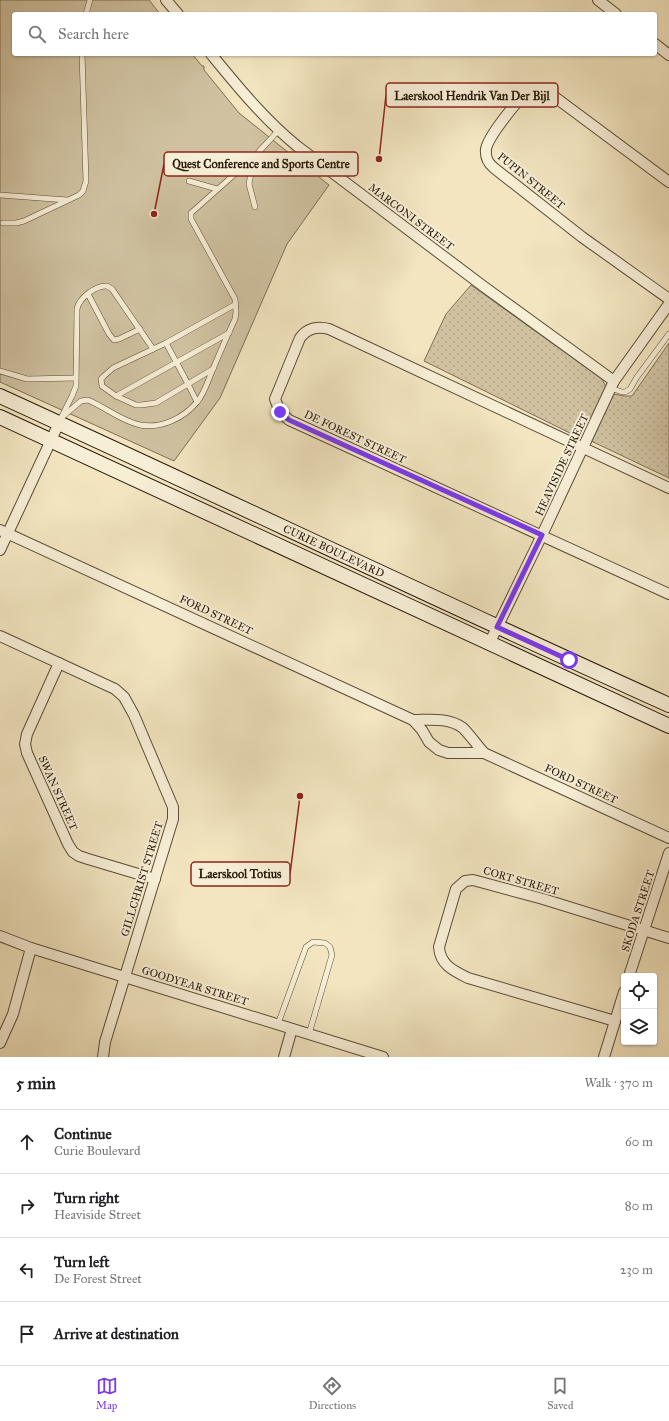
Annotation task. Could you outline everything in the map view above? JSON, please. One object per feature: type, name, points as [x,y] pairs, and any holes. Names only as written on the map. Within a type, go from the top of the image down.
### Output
[{"type":"street","points":[[166,0],[176,12]]},
{"type":"street","points":[[598,0],[613,12]]},
{"type":"street","points":[[657,46],[669,55]]},
{"type":"street","name":"MARCONI STREET","points":[[213,56],[259,112],[278,131],[613,384]]},
{"type":"street","name":"PUPIN STREET","points":[[669,182],[544,89],[536,89],[528,92],[490,137],[486,150],[488,163],[494,168],[582,237],[669,299]]},
{"type":"street","name":"HEAVISIDE STREET","points":[[489,644],[613,384],[669,304]]},
{"type":"street","name":"DE FOREST STREET","points":[[669,488],[329,329],[312,329],[306,331],[300,338],[275,399],[277,406],[289,420],[669,594]]},
{"type":"street","name":"CURIE BOULEVARD","points":[[0,396],[60,420],[162,471],[497,627],[669,705]]},
{"type":"street","name":"CURIE BOULEVARD","points":[[0,417],[669,726]]},
{"type":"street","points":[[0,550],[4,532],[60,420]]},
{"type":"street","points":[[154,489],[162,471]]},
{"type":"street","name":"FORD STREET","points":[[4,532],[413,720],[422,730],[428,742],[439,750],[448,753],[484,753],[669,838]]},
{"type":"street","points":[[355,582],[361,563]]},
{"type":"street","name":"GILLCHRIST STREET","points":[[0,636],[115,689],[124,697],[134,715],[174,813],[126,977],[105,1042],[103,1057]]},
{"type":"street","name":"SWAN STREET","points":[[59,663],[27,734],[25,744],[27,753],[73,852],[88,859],[155,879]]},
{"type":"street","points":[[633,709],[641,692]]},
{"type":"street","name":"FORD STREET","points":[[413,720],[442,720],[455,723],[464,729],[484,753]]},
{"type":"street","name":"SKODA STREET","points":[[630,973],[669,853]]},
{"type":"street","name":"CORT STREET","points":[[615,1021],[468,978],[452,970],[445,964],[439,953],[439,947],[456,889],[465,881],[473,880],[543,899],[669,938]]},
{"type":"street","name":"GOODYEAR STREET","points":[[0,936],[31,948],[382,1057]]},
{"type":"street","points":[[0,1043],[13,1014],[31,948]]},
{"type":"street","points":[[604,1057],[621,1002]]},
{"type":"street","points":[[284,1057],[292,1029]]},
{"type":"lane","points":[[87,12],[90,0]]},
{"type":"lane","points":[[3,223],[16,223],[24,221],[79,195],[83,191],[86,181],[82,56]]},
{"type":"lane","points":[[60,420],[81,401],[88,400],[139,425],[164,424],[179,417],[197,402],[235,319],[236,304],[229,288],[190,216],[194,208],[254,157],[278,131]]},
{"type":"lane","points":[[254,157],[249,184],[255,207]]},
{"type":"lane","points":[[197,158],[240,169]]},
{"type":"lane","points":[[188,180],[217,189]]},
{"type":"lane","points":[[0,195],[68,200]]},
{"type":"lane","points":[[60,420],[75,390],[77,309],[80,301],[88,294],[98,287],[108,286],[112,289],[153,349]]},
{"type":"lane","points":[[88,294],[109,334],[114,340],[119,340],[140,329]]},
{"type":"lane","points":[[213,369],[156,402],[146,405],[136,404],[116,396],[102,386],[101,379],[113,368],[166,343],[236,304]]},
{"type":"lane","points":[[116,396],[176,361],[229,333]]},
{"type":"lane","points":[[613,384],[622,392],[630,389],[637,377],[669,334]]},
{"type":"lane","points":[[166,343],[197,402]]},
{"type":"lane","points":[[0,371],[28,378],[76,378]]},
{"type":"lane","points":[[278,1024],[306,947],[313,942],[325,943],[330,947],[332,955],[309,1034]]},
{"type":"shaded area","points":[[0,0],[149,0],[158,12],[12,12],[12,56],[194,56],[202,66],[204,66],[204,70],[239,113],[329,185],[287,244],[220,398],[174,461],[0,382]]},
{"type":"shaded area","points":[[471,285],[602,379],[606,390],[587,432],[581,435],[574,435],[424,361],[446,314]]},
{"type":"shaded area","points":[[669,343],[669,478],[591,441],[613,394],[632,396]]},
{"type":"place","name":"Laerskool Hendrik Van Der Bijl","points":[[379,159]]},
{"type":"place","name":"Quest Conference and Sports Centre","points":[[154,214]]},
{"type":"place","name":"Laerskool Totius","points":[[300,796]]},
{"type":"route","points":[[280,412],[289,420],[542,535],[497,627],[569,660]]}]
